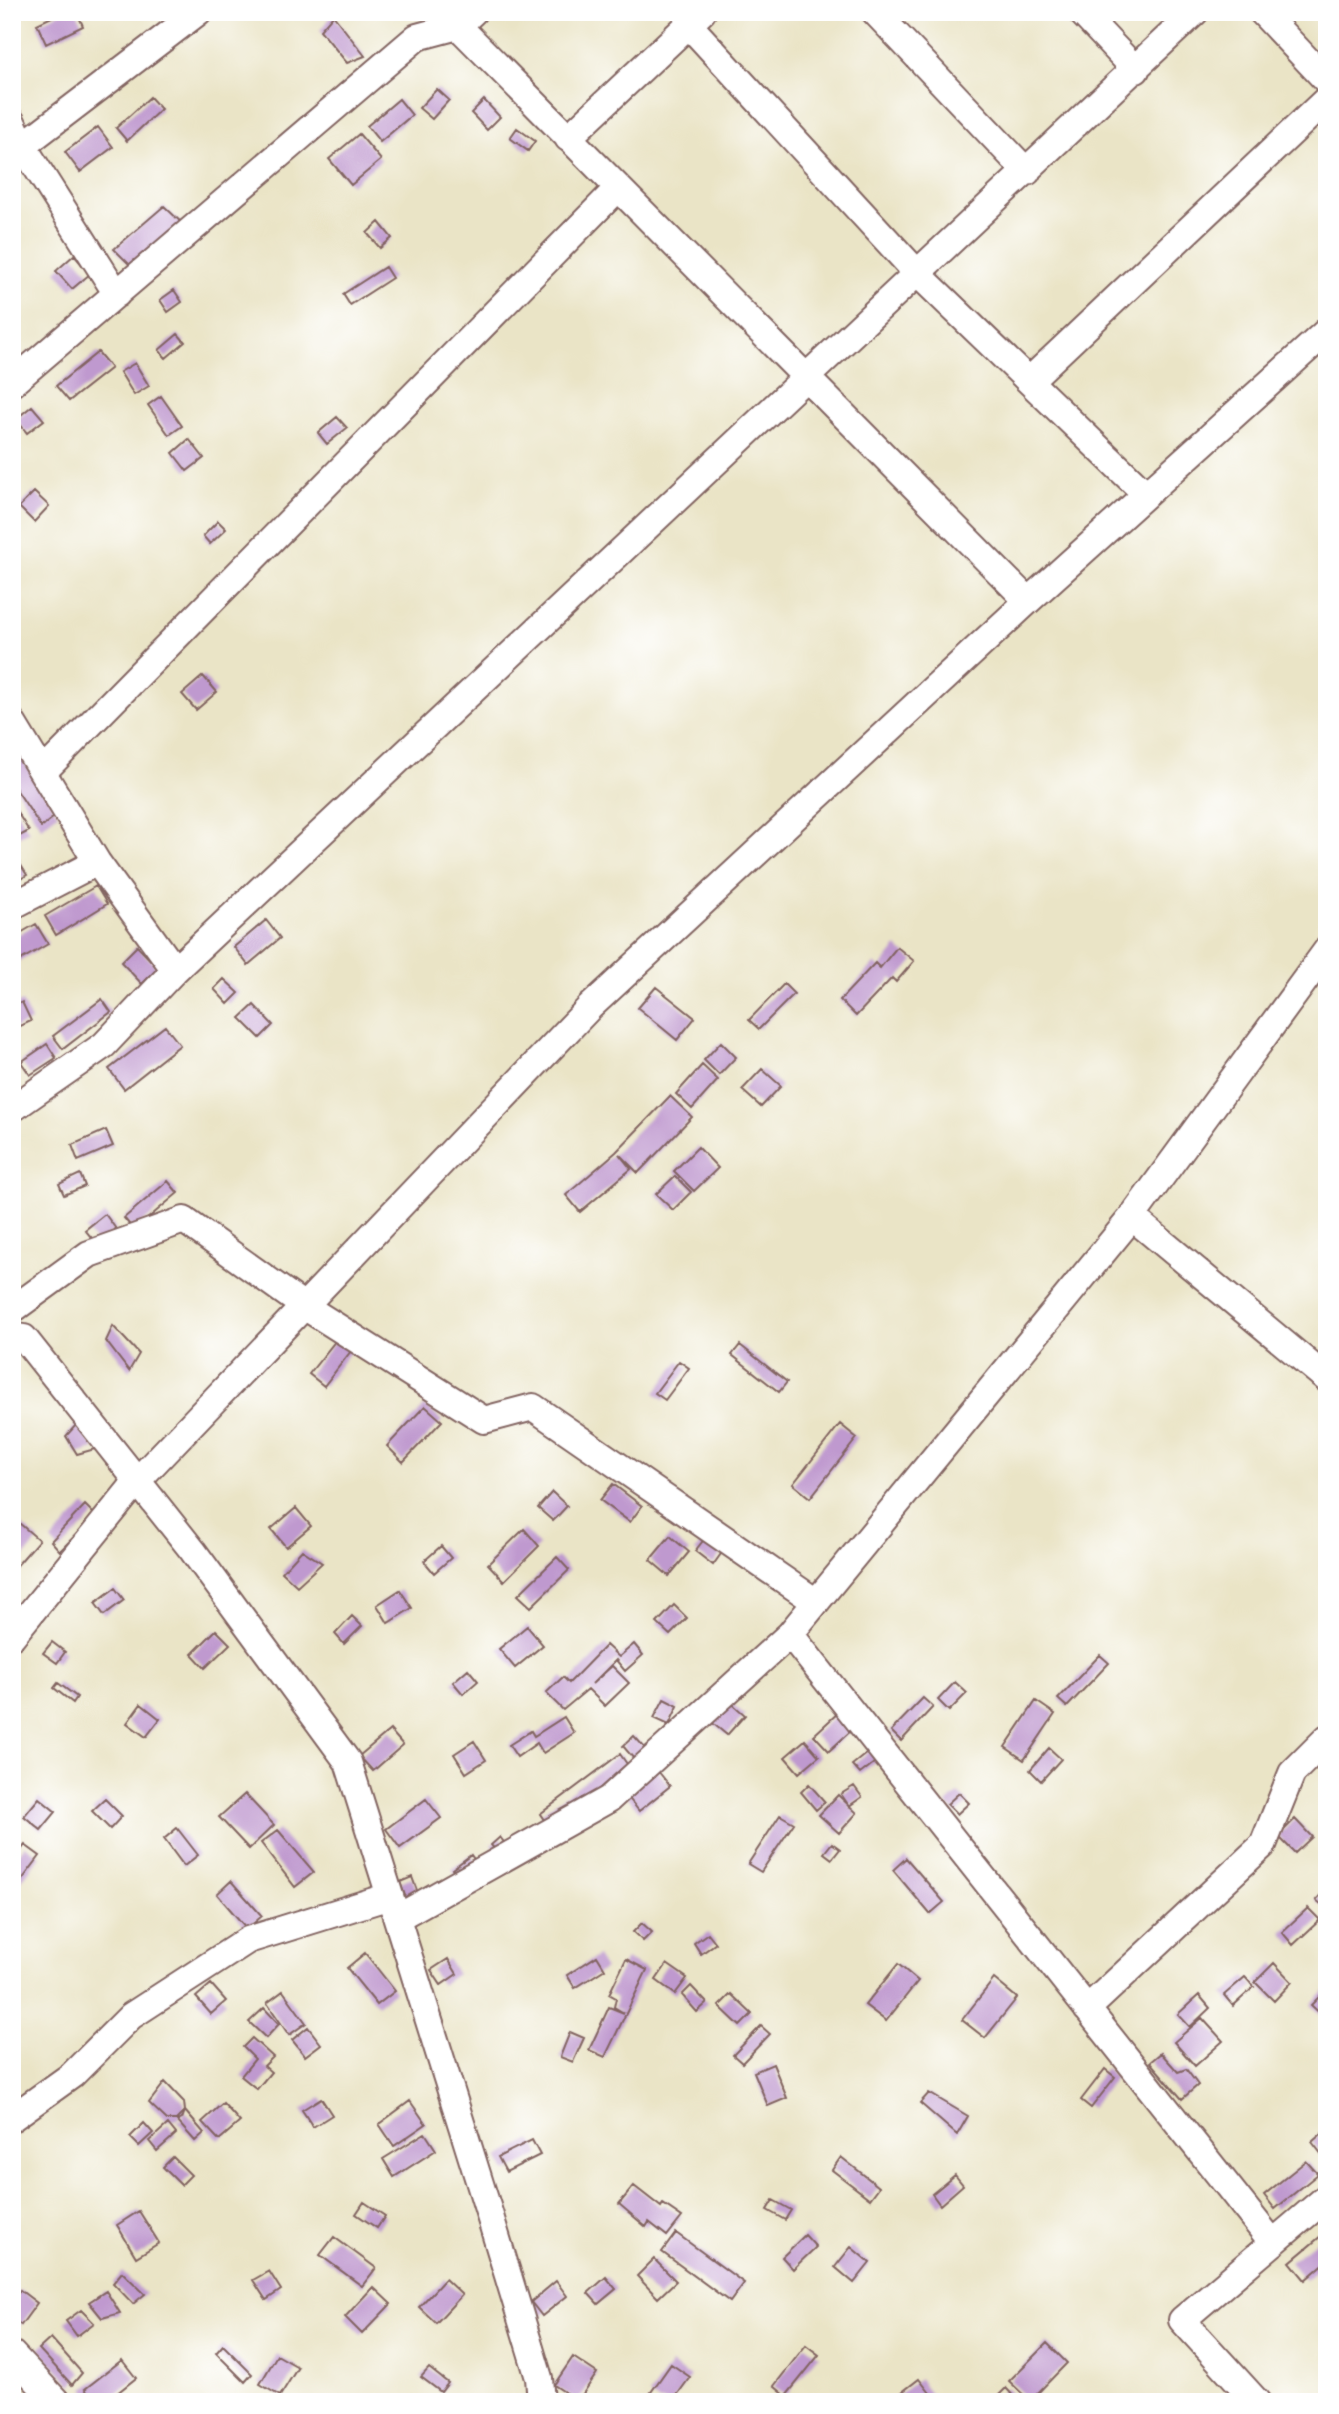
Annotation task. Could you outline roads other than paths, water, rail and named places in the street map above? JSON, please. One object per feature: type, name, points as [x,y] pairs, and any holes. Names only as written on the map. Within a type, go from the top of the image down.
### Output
[{"type":"street","points":[[117,294],[16,140],[198,12]]},
{"type":"street","points":[[875,12],[1027,172]]},
{"type":"street","points":[[1081,12],[1136,70]]},
{"type":"street","points":[[12,1110],[104,1045],[175,970],[1195,12]]},
{"type":"street","points":[[1262,12],[1327,81]]},
{"type":"street","points":[[12,383],[417,37],[459,17],[568,138],[1028,601]]},
{"type":"street","points":[[568,138],[696,18],[918,274],[1146,494]]},
{"type":"street","points":[[1029,381],[1327,99]]},
{"type":"street","points":[[43,772],[618,188]]},
{"type":"street","points":[[12,1636],[138,1480],[590,1007],[1028,601],[1327,331]]},
{"type":"street","points":[[12,722],[97,862],[175,970]]},
{"type":"street","points":[[12,906],[97,862]]},
{"type":"street","points":[[12,2118],[72,2075],[131,2016],[248,1940],[393,1907],[609,1799],[790,1634],[1132,1217],[1327,950]]},
{"type":"street","points":[[1132,1217],[1327,1379]]},
{"type":"street","points":[[12,1310],[89,1254],[184,1220],[303,1306],[484,1420],[533,1407],[816,1602]]},
{"type":"street","points":[[12,1336],[23,1338],[138,1480],[348,1762],[539,2378],[541,2402]]},
{"type":"street","points":[[790,1634],[1273,2243]]},
{"type":"street","points":[[1087,2009],[1263,1845],[1292,1773],[1327,1738]]},
{"type":"street","points":[[1251,2400],[1182,2320],[1327,2197]]},
{"type":"street","points":[[12,2354],[57,2402]]}]
